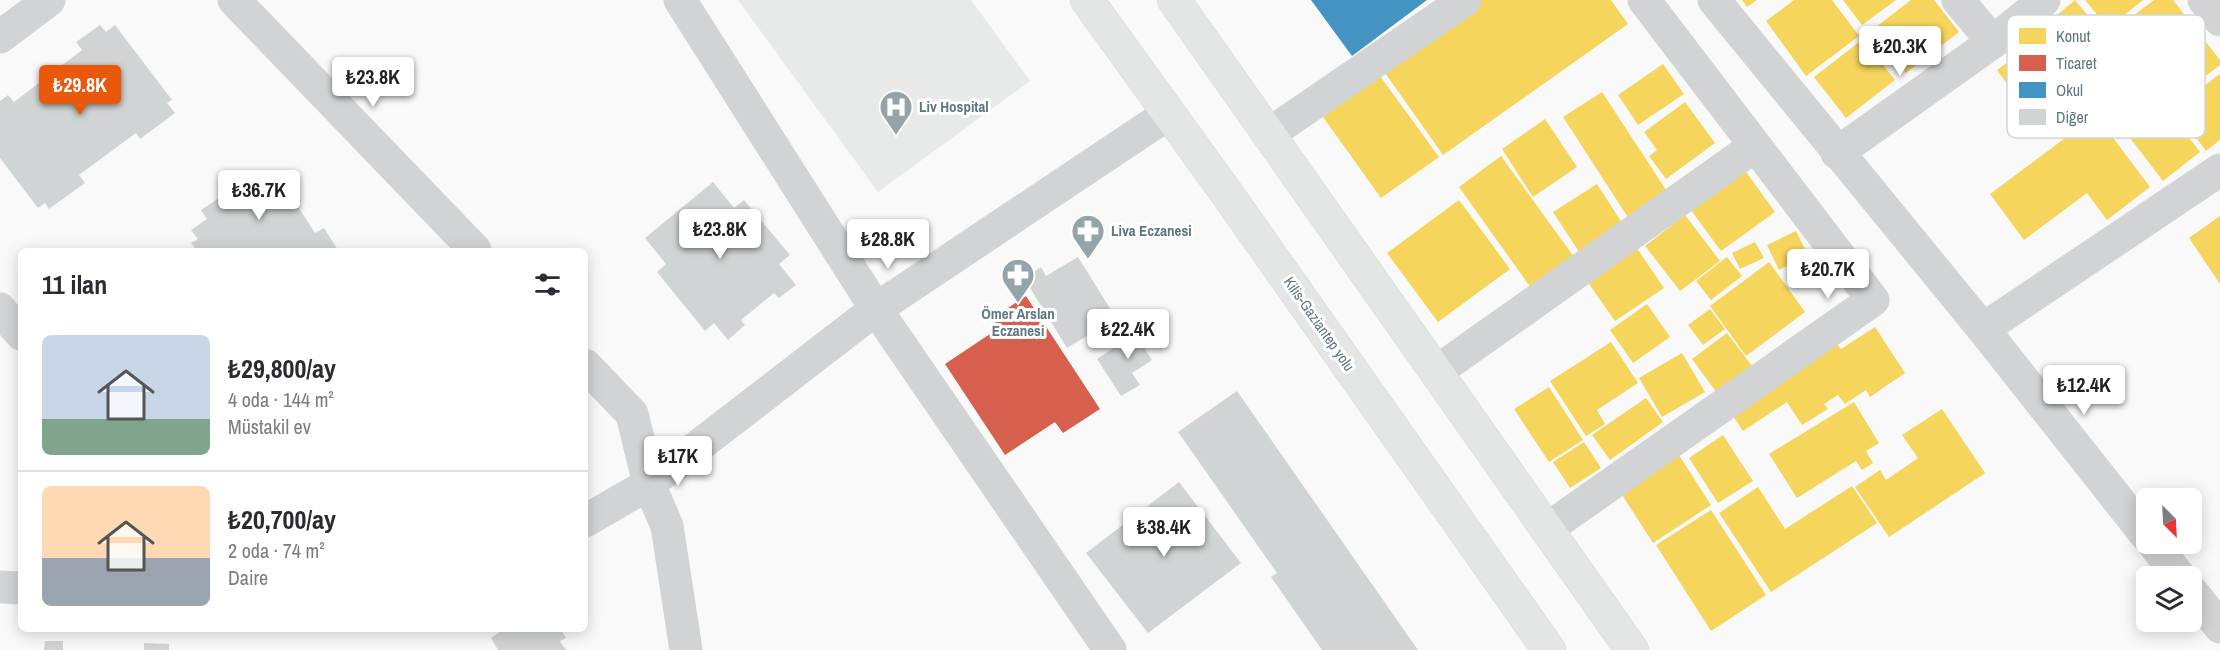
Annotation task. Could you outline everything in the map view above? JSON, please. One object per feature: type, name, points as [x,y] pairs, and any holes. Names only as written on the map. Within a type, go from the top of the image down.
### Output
[{"type":"highway","name":"Kilis-Gaziantep yolu","points":[[1087,0],[1225,190],[1549,650]]},
{"type":"highway","points":[[1174,0],[1632,650]]},
{"type":"street","points":[[0,37],[49,0]]},
{"type":"street","points":[[234,0],[473,248]]},
{"type":"street","points":[[680,0],[876,309],[1110,650]]},
{"type":"street","points":[[1269,134],[1465,0]]},
{"type":"street","points":[[1547,529],[1873,300],[1644,0]]},
{"type":"street","points":[[1714,0],[1983,330],[2136,522]]},
{"type":"street","points":[[1958,0],[1993,42]]},
{"type":"street","points":[[2026,15],[2044,0]]},
{"type":"street","points":[[1837,153],[2007,30]]},
{"type":"street","points":[[588,519],[649,484],[876,309],[1168,114]]},
{"type":"street","points":[[1436,372],[1755,146]]},
{"type":"street","points":[[1983,330],[2220,171]]},
{"type":"street","points":[[0,309],[18,330]]},
{"type":"street","points":[[588,368],[632,414],[649,484],[667,526],[686,650]]},
{"type":"street","points":[[2162,554],[2171,566]]},
{"type":"street","points":[[0,587],[18,588]]},
{"type":"street","points":[[2202,604],[2220,627]]},
{"type":"shaded area","name":"Liv Hospital","points":[[738,0],[971,0],[1030,81],[878,192]]},
{"type":"building: Konut","points":[[1482,0],[1611,0],[1628,24],[1443,155],[1383,70]]},
{"type":"building: Konut","points":[[1742,0],[1757,0],[1747,7]]},
{"type":"building: Konut","points":[[1794,0],[1832,0],[1859,36],[1806,76],[1766,21]]},
{"type":"building: Konut","points":[[1843,0],[1896,0],[1862,25]]},
{"type":"building: Konut","points":[[1911,0],[1934,0],[1959,32],[1906,73],[1872,30]]},
{"type":"building: Konut","points":[[2075,0],[2087,15],[2057,15]]},
{"type":"building: Konut","points":[[2085,0],[2143,0],[2124,15],[2097,15]]},
{"type":"building: Konut","points":[[2154,0],[2173,0],[2185,15],[2134,15]]},
{"type":"building: Konut","points":[[1863,39],[1895,80],[1846,118],[1814,77]]},
{"type":"building: Konut","points":[[2205,41],[2220,60],[2220,65],[2205,76]]},
{"type":"building: Konut","points":[[2007,63],[2007,84],[1997,70]]},
{"type":"building: Konut","points":[[1663,64],[1684,94],[1638,125],[1618,95]]},
{"type":"building: Konut","points":[[2220,74],[2220,140],[2206,151],[2196,138],[2205,138],[2205,85]]},
{"type":"building: Konut","points":[[1380,76],[1439,157],[1381,198],[1323,117]]},
{"type":"building: Konut","points":[[1602,92],[1670,196],[1631,222],[1563,117]]},
{"type":"building: Konut","points":[[1685,102],[1715,143],[1666,179],[1649,156],[1657,150],[1644,132]]},
{"type":"building: Konut","points":[[1545,119],[1577,167],[1533,197],[1502,149]]},
{"type":"building: Konut","points":[[2065,138],[2113,138],[2150,187],[2107,220],[2087,193],[2024,240],[1990,194]]},
{"type":"building: Konut","points":[[2130,138],[2189,138],[2200,152],[2163,181]]},
{"type":"building: Konut","points":[[1501,156],[1574,257],[1531,288],[1459,187]]},
{"type":"building: Konut","points":[[1744,169],[1775,212],[1721,251],[1690,209]]},
{"type":"building: Konut","points":[[1597,184],[1626,229],[1583,258],[1553,212]]},
{"type":"building: Konut","points":[[1459,200],[1510,269],[1438,322],[1387,253]]},
{"type":"building: Konut","points":[[1685,215],[1720,261],[1680,291],[1645,246]]},
{"type":"building: Konut","points":[[2220,216],[2220,284],[2189,238]]},
{"type":"building: Konut","points":[[1796,231],[1808,255],[1779,270],[1767,245]]},
{"type":"building: Konut","points":[[1755,242],[1764,258],[1740,269],[1732,253]]},
{"type":"building: Konut","points":[[1636,247],[1664,288],[1615,321],[1587,281]]},
{"type":"building: Konut","points":[[1727,257],[1742,276],[1711,300],[1696,281]]},
{"type":"building: Konut","points":[[1769,262],[1805,312],[1746,356],[1710,306]]},
{"type":"building: Konut","points":[[1647,304],[1670,337],[1633,363],[1610,330]]},
{"type":"building: Konut","points":[[1710,309],[1725,329],[1703,345],[1688,325]]},
{"type":"building: Konut","points":[[1875,327],[1905,373],[1870,397],[1866,390],[1845,404],[1838,395],[1824,404],[1828,409],[1802,425],[1787,402],[1743,431],[1729,410],[1834,340],[1841,349]]},
{"type":"building: Konut","points":[[1727,333],[1752,366],[1717,393],[1692,359]]},
{"type":"building: Konut","points":[[1611,342],[1638,383],[1597,410],[1605,424],[1586,436],[1550,381]]},
{"type":"building: Konut","points":[[1682,353],[1705,392],[1662,417],[1639,378]]},
{"type":"building: Konut","points":[[1549,387],[1583,440],[1549,462],[1514,409]]},
{"type":"building: Konut","points":[[1646,398],[1663,422],[1610,460],[1592,435]]},
{"type":"building: Konut","points":[[1854,402],[1879,443],[1866,451],[1873,463],[1862,470],[1856,461],[1797,498],[1769,454]]},
{"type":"building: Konut","points":[[1942,409],[1985,473],[1889,537],[1855,487],[1880,470],[1886,480],[1918,458],[1902,435]]},
{"type":"building: Konut","points":[[1723,435],[1753,481],[1718,503],[1689,458]]},
{"type":"building: Konut","points":[[1584,442],[1601,468],[1570,488],[1553,462]]},
{"type":"building: Konut","points":[[1675,449],[1711,505],[1653,543],[1617,487]]},
{"type":"building: Konut","points":[[1852,486],[1877,523],[1771,592],[1719,513],[1758,487],[1785,529]]},
{"type":"building: Konut","points":[[1711,510],[1766,595],[1711,631],[1656,545]]},
{"type":"building: Ticaret","points":[[1026,296],[1100,409],[1063,433],[1055,422],[1005,455],[945,364],[999,328],[993,318]]},
{"type":"building: Okul","points":[[1311,0],[1427,0],[1352,56]]},
{"type":"building: Diğer","points":[[100,25],[106,32],[115,25],[172,100],[167,103],[175,113],[140,139],[136,133],[79,175],[85,183],[49,209],[45,203],[38,208],[0,158],[0,101],[8,95],[14,102],[82,50],[76,42]]},
{"type":"building: Diğer","points":[[285,174],[300,199],[295,202],[315,233],[324,228],[337,248],[195,248],[191,243],[198,239],[191,230],[207,219],[201,210],[243,182],[248,189],[267,177],[271,183]]},
{"type":"building: Diğer","points":[[713,182],[734,208],[744,200],[790,255],[779,264],[796,285],[779,298],[774,293],[741,320],[745,325],[728,340],[714,323],[705,331],[657,272],[666,264],[645,238]]},
{"type":"building: Diğer","points":[[1078,257],[1116,318],[1067,348],[1024,278],[1041,267],[1046,276]]},
{"type":"building: Diğer","points":[[1147,326],[1157,341],[1145,349],[1152,360],[1132,373],[1140,385],[1121,396],[1097,359]]},
{"type":"building: Diğer","points":[[1237,391],[1418,650],[1322,650],[1271,577],[1277,573],[1178,432]]},
{"type":"building: Diğer","points":[[1179,482],[1241,563],[1148,633],[1086,553]]},
{"type":"building: Diğer","points":[[499,632],[562,632],[566,638],[560,641],[566,650],[498,650],[491,638]]},
{"type":"building: Diğer","points":[[45,641],[63,641],[63,650],[44,650]]},
{"type":"building: Diğer","points":[[144,643],[169,644],[169,650],[144,650]]},
{"type":"place","name":"Liv Hospital","points":[[896,136]]},
{"type":"place","name":"Liva Eczanesi","points":[[1088,260]]},
{"type":"place","name":"Ömer Arslan Eczanesi","points":[[1018,304]]}]
